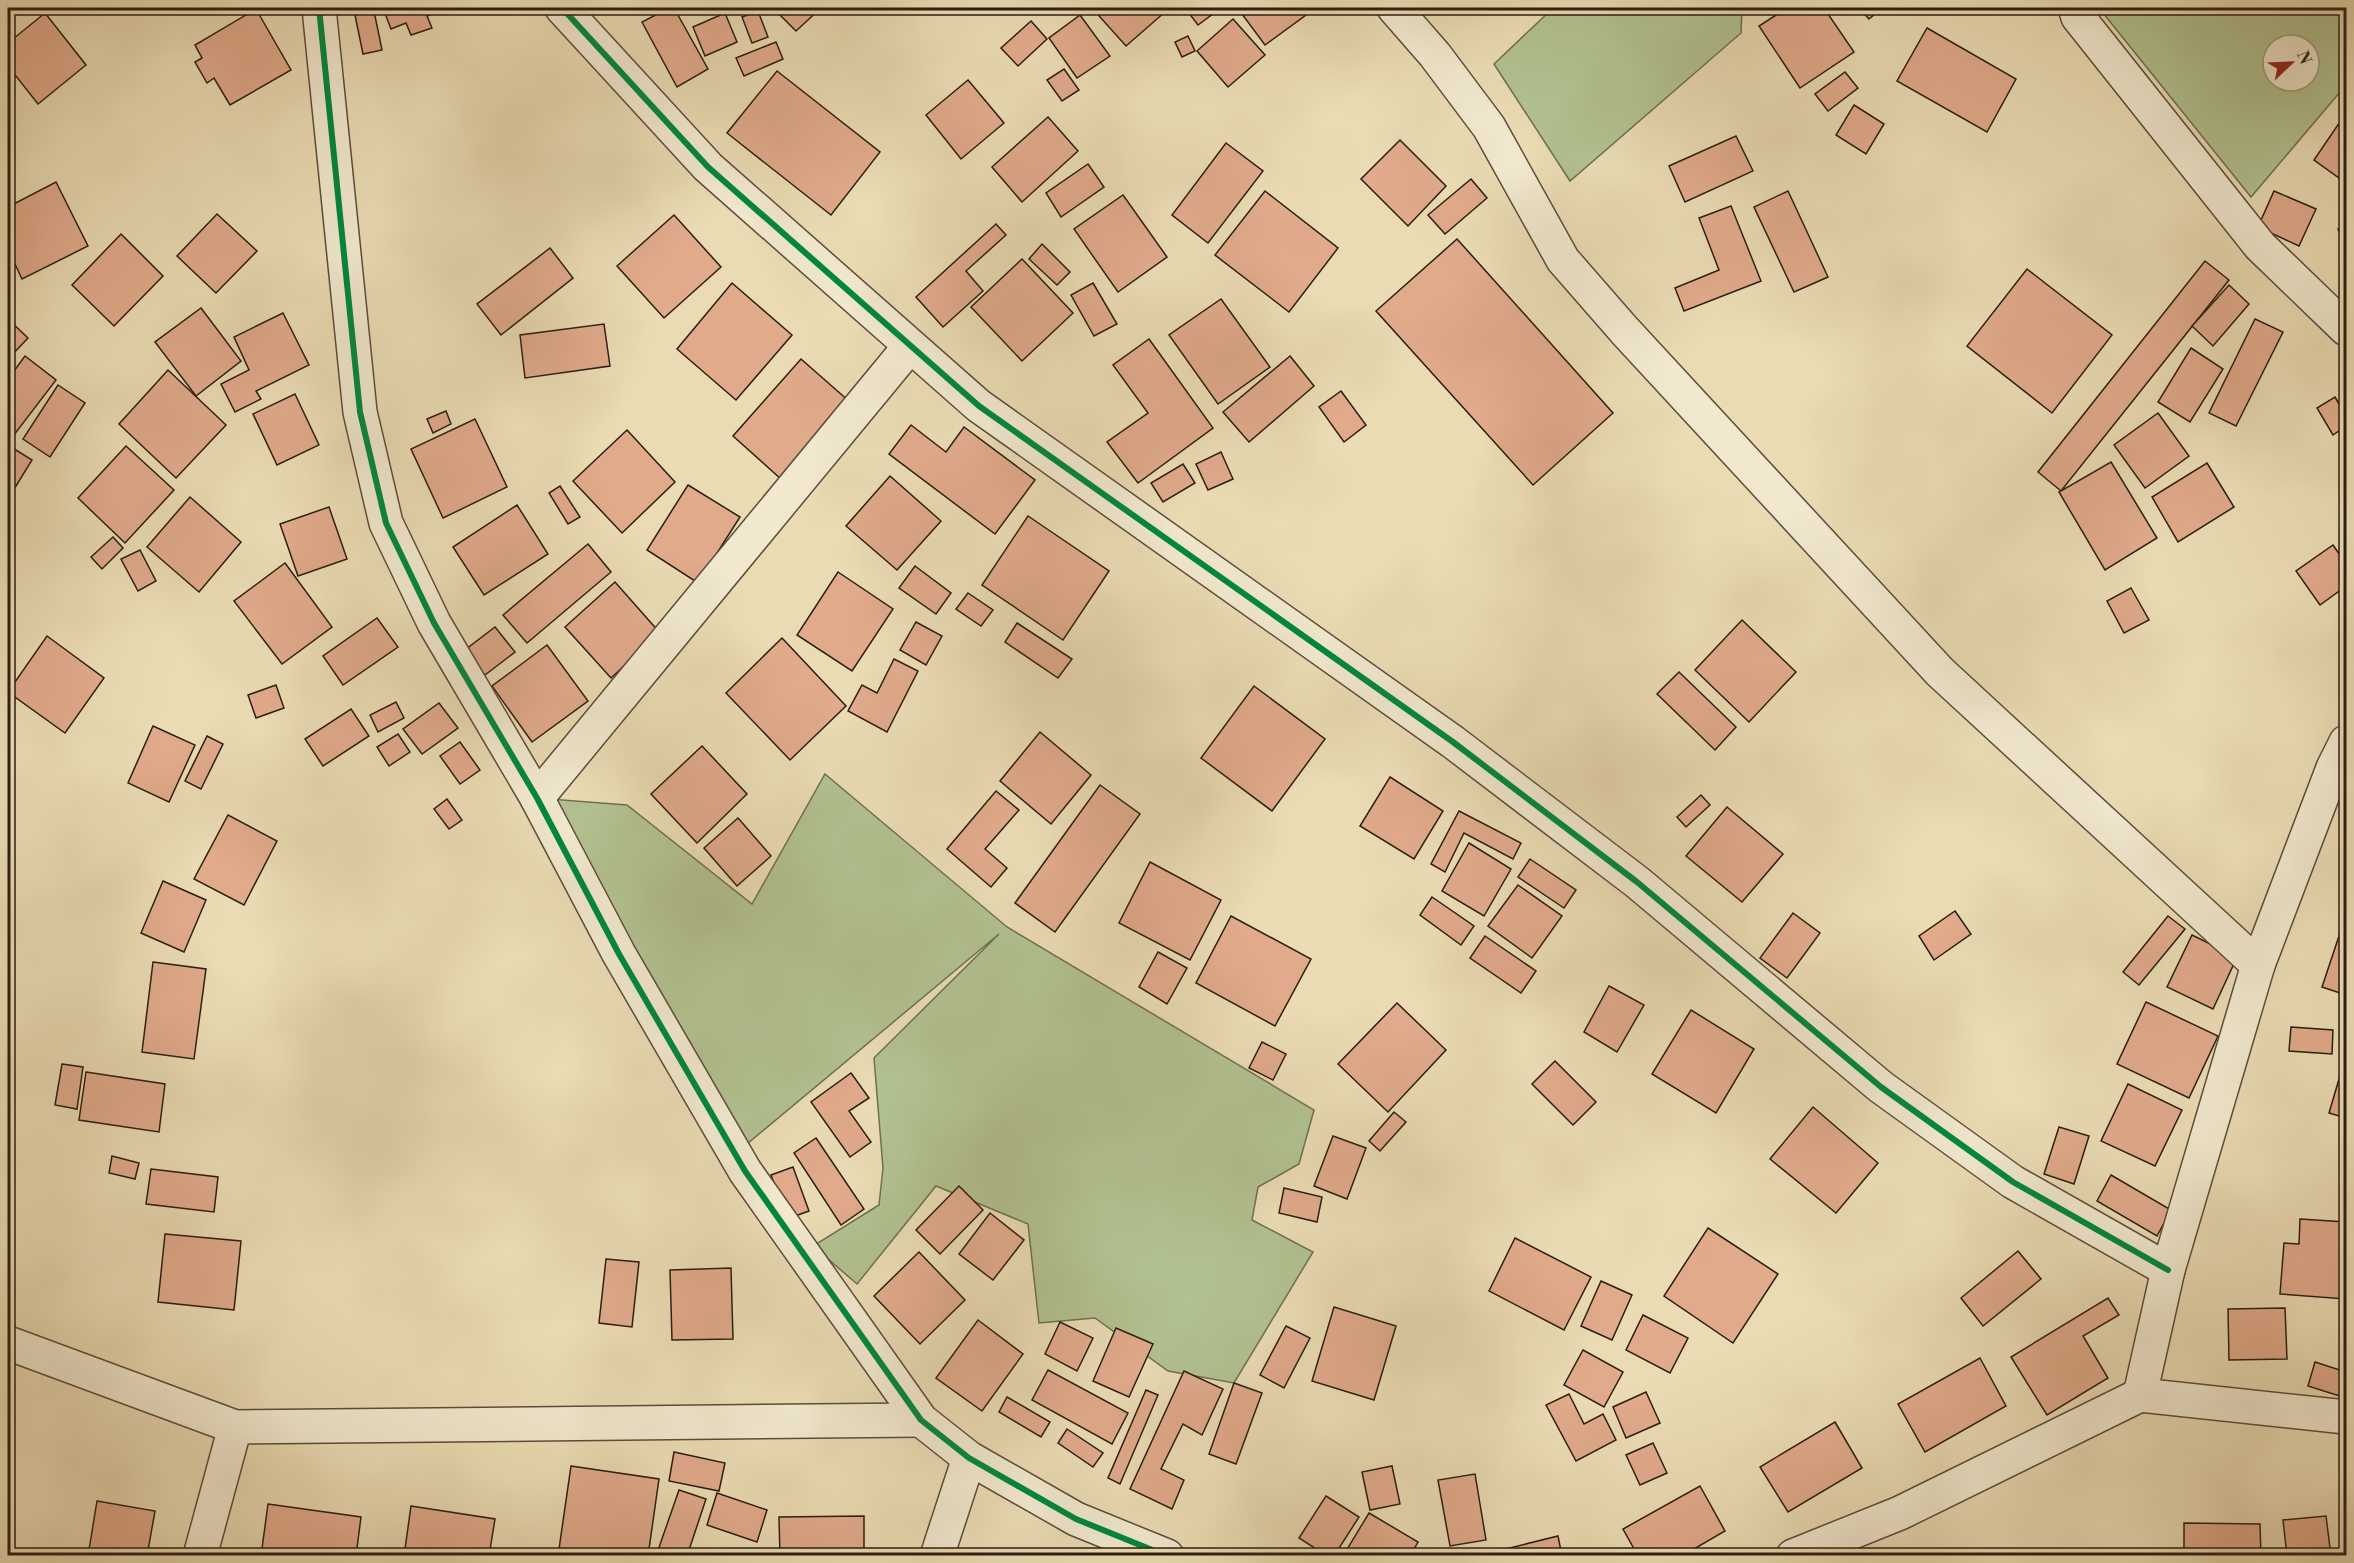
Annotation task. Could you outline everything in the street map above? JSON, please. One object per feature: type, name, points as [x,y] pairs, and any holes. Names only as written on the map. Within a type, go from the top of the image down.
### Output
[{"type":"street","points":[[319,8],[360,412],[386,523],[434,623],[537,798],[619,954],[745,1171],[921,1420],[969,1458],[1076,1519],[1167,1556]]},
{"type":"street","points":[[562,8],[708,167],[979,406],[1481,763],[1637,882],[1881,1087],[2013,1182],[2168,1270]]},
{"type":"street","points":[[1394,8],[1435,55],[1489,127],[1563,260],[1624,331],[1940,672],[2258,965]]},
{"type":"street","points":[[2075,8],[2078,16],[2260,246],[2346,329]]},
{"type":"street","points":[[537,798],[910,346]]},
{"type":"street","points":[[2140,1395],[2168,1270],[2258,965],[2333,768],[2346,742]]},
{"type":"street","points":[[8,1343],[236,1427],[921,1420]]},
{"type":"street","points":[[1793,1556],[1900,1513],[2140,1395],[2346,1417]]},
{"type":"street","points":[[200,1556],[236,1427]]},
{"type":"street","points":[[937,1556],[969,1458]]},
{"type":"green space","points":[[1553,8],[1742,8],[1741,33],[1570,181],[1494,64]]},
{"type":"green space","points":[[2099,8],[2346,8],[2346,85],[2251,197]]},
{"type":"green space","points":[[825,774],[1007,927],[1314,1110],[1299,1164],[1258,1187],[1252,1220],[1313,1252],[1234,1383],[1168,1371],[1095,1318],[1039,1323],[1028,1224],[936,1186],[857,1284],[813,1246],[879,1205],[883,1168],[874,1058],[999,934],[735,1154],[537,798],[627,805],[752,904]]},
{"type":"building","points":[[383,8],[450,8],[427,16],[432,28],[411,35],[406,23],[391,29]]},
{"type":"building","points":[[669,8],[674,8],[708,69],[677,87],[642,22]]},
{"type":"building","points":[[773,8],[821,8],[796,31]]},
{"type":"building","points":[[1092,8],[1161,8],[1165,12],[1126,46]]},
{"type":"building","points":[[1185,8],[1221,8],[1198,25]]},
{"type":"building","points":[[1242,8],[1301,8],[1306,15],[1265,45],[1239,10]]},
{"type":"building","points":[[1787,8],[1824,8],[1854,52],[1800,88],[1759,26]]},
{"type":"building","points":[[1859,8],[1882,8],[1869,19]]},
{"type":"building","points":[[256,9],[291,70],[230,105],[214,78],[207,83],[195,62],[202,58],[195,45]]},
{"type":"building","points":[[374,11],[382,50],[363,54],[355,15]]},
{"type":"building","points":[[758,11],[768,37],[752,43],[742,17]]},
{"type":"building","points":[[45,13],[86,65],[38,104],[8,66],[8,43]]},
{"type":"building","points":[[725,13],[737,42],[705,56],[693,27]]},
{"type":"building","points":[[1080,15],[1110,56],[1077,78],[1049,38]]},
{"type":"building","points":[[1233,19],[1265,55],[1228,87],[1197,51]]},
{"type":"building","points":[[1031,21],[1047,39],[1018,66],[1001,48]]},
{"type":"building","points":[[1927,28],[2016,79],[1987,132],[1897,81]]},
{"type":"building","points":[[1188,36],[1195,51],[1182,57],[1175,42]]},
{"type":"building","points":[[776,42],[783,59],[744,76],[736,58]]},
{"type":"building","points":[[1064,69],[1079,90],[1062,101],[1047,80]]},
{"type":"building","points":[[777,71],[880,152],[831,215],[727,133]]},
{"type":"building","points":[[1845,72],[1858,88],[1828,111],[1815,94]]},
{"type":"building","points":[[968,80],[1004,123],[961,159],[926,115]]},
{"type":"building","points":[[1854,105],[1884,124],[1866,154],[1836,135]]},
{"type":"building","points":[[2346,113],[2346,183],[2314,160]]},
{"type":"building","points":[[1048,117],[1078,151],[1022,202],[992,167]]},
{"type":"building","points":[[1736,136],[1753,171],[1685,202],[1669,166]]},
{"type":"building","points":[[1400,140],[1446,186],[1408,226],[1361,179]]},
{"type":"building","points":[[1226,143],[1263,171],[1208,243],[1172,215]]},
{"type":"building","points":[[1088,164],[1104,187],[1061,217],[1046,193]]},
{"type":"building","points":[[1471,179],[1487,198],[1445,234],[1428,215]]},
{"type":"building","points":[[56,182],[88,246],[22,279],[8,249],[8,207]]},
{"type":"building","points":[[1265,191],[1338,248],[1289,312],[1215,255]]},
{"type":"building","points":[[1788,191],[1828,277],[1794,292],[1754,207]]},
{"type":"building","points":[[2274,191],[2316,209],[2299,246],[2258,227]]},
{"type":"building","points":[[1123,195],[1167,257],[1118,292],[1074,229]]},
{"type":"building","points":[[1731,206],[1761,281],[1684,311],[1675,288],[1719,270],[1699,218]]},
{"type":"building","points":[[217,214],[257,251],[216,293],[177,256]]},
{"type":"building","points":[[674,215],[721,267],[664,318],[617,266]]},
{"type":"building","points":[[996,224],[1006,235],[966,271],[983,291],[943,327],[916,297]]},
{"type":"building","points":[[2346,225],[2346,245],[2345,245],[2338,229]]},
{"type":"building","points":[[121,234],[163,276],[114,326],[72,285]]},
{"type":"building","points":[[1457,239],[1613,413],[1533,485],[1376,311]]},
{"type":"building","points":[[1042,244],[1070,272],[1057,285],[1029,259]]},
{"type":"building","points":[[550,248],[573,278],[501,335],[477,304]]},
{"type":"building","points":[[1022,259],[1073,313],[1022,361],[971,307]]},
{"type":"building","points":[[2205,261],[2229,280],[2061,491],[2038,472]]},
{"type":"building","points":[[2027,269],[2112,335],[2052,413],[1967,346]]},
{"type":"building","points":[[732,283],[792,335],[736,400],[677,349]]},
{"type":"building","points":[[1093,283],[1117,324],[1094,336],[1071,295]]},
{"type":"building","points":[[2229,285],[2249,304],[2213,346],[2192,326]]},
{"type":"building","points":[[1221,299],[1270,367],[1218,404],[1169,335]]},
{"type":"building","points":[[201,308],[241,361],[196,396],[155,342]]},
{"type":"building","points":[[283,313],[309,365],[256,391],[261,399],[235,412],[221,384],[249,370],[234,337]]},
{"type":"building","points":[[8,319],[28,338],[8,359]]},
{"type":"building","points":[[2255,319],[2283,332],[2236,426],[2209,413]]},
{"type":"building","points":[[604,324],[610,366],[525,378],[520,335]]},
{"type":"building","points":[[1149,339],[1213,428],[1138,483],[1107,442],[1148,413],[1113,365]]},
{"type":"building","points":[[2191,348],[2223,369],[2190,422],[2158,402]]},
{"type":"building","points":[[25,356],[56,380],[14,435],[8,430],[8,379]]},
{"type":"building","points":[[1290,356],[1314,386],[1249,442],[1223,412]]},
{"type":"building","points":[[801,359],[850,402],[782,480],[733,436]]},
{"type":"building","points":[[168,370],[226,425],[176,478],[119,424]]},
{"type":"building","points":[[58,385],[85,403],[50,457],[23,439]]},
{"type":"building","points":[[1341,391],[1366,425],[1344,442],[1319,407]]},
{"type":"building","points":[[295,394],[319,445],[277,465],[253,414]]},
{"type":"building","points":[[2335,397],[2346,416],[2346,426],[2333,435],[2317,408]]},
{"type":"building","points":[[446,411],[451,424],[433,433],[427,419]]},
{"type":"building","points":[[2158,413],[2189,456],[2145,488],[2114,445]]},
{"type":"building","points":[[475,419],[507,487],[443,518],[411,449]]},
{"type":"building","points":[[911,425],[946,452],[964,427],[1035,480],[995,534],[889,454]]},
{"type":"building","points":[[627,430],[675,482],[622,533],[573,481]]},
{"type":"building","points":[[8,445],[32,460],[8,499]]},
{"type":"building","points":[[126,446],[174,490],[125,543],[78,498]]},
{"type":"building","points":[[1221,452],[1233,479],[1208,490],[1196,464]]},
{"type":"building","points":[[2111,462],[2157,538],[2105,570],[2059,492]]},
{"type":"building","points":[[2207,463],[2234,507],[2178,542],[2152,497]]},
{"type":"building","points":[[1183,464],[1195,483],[1163,502],[1151,483]]},
{"type":"building","points":[[890,476],[941,521],[897,570],[846,526]]},
{"type":"building","points":[[688,485],[740,517],[698,583],[647,550]]},
{"type":"building","points":[[560,486],[580,517],[568,524],[549,493]]},
{"type":"building","points":[[190,497],[241,542],[199,592],[147,547]]},
{"type":"building","points":[[517,505],[548,554],[484,595],[453,547]]},
{"type":"building","points":[[329,507],[347,559],[298,576],[280,524]]},
{"type":"building","points":[[1028,516],[1109,571],[1063,640],[982,585]]},
{"type":"building","points":[[113,537],[123,548],[102,569],[91,557]]},
{"type":"building","points":[[588,544],[611,572],[527,643],[503,615]]},
{"type":"building","points":[[2333,545],[2346,564],[2346,586],[2320,605],[2296,571]]},
{"type":"building","points":[[140,550],[156,581],[138,591],[121,559]]},
{"type":"building","points":[[285,563],[332,627],[282,664],[234,601]]},
{"type":"building","points":[[915,566],[951,593],[936,614],[899,588]]},
{"type":"building","points":[[838,572],[893,609],[852,671],[797,635]]},
{"type":"building","points":[[615,582],[660,633],[611,678],[565,627]]},
{"type":"building","points":[[2131,588],[2149,620],[2124,633],[2107,601]]},
{"type":"building","points":[[968,593],[993,610],[981,626],[956,609]]},
{"type":"building","points":[[377,618],[398,647],[343,685],[323,656]]},
{"type":"building","points":[[1742,620],[1796,672],[1749,722],[1695,670]]},
{"type":"building","points":[[916,622],[942,636],[926,665],[900,650]]},
{"type":"building","points":[[1017,623],[1072,659],[1058,678],[1005,642]]},
{"type":"building","points":[[495,627],[515,652],[485,675],[465,650]]},
{"type":"building","points":[[47,636],[104,678],[65,733],[8,692]]},
{"type":"building","points":[[782,638],[846,706],[790,760],[726,693]]},
{"type":"building","points":[[547,645],[588,701],[532,742],[492,686]]},
{"type":"building","points":[[894,659],[918,671],[887,732],[848,711],[862,685],[877,693]]},
{"type":"building","points":[[1679,672],[1736,727],[1715,750],[1657,694]]},
{"type":"building","points":[[276,685],[284,708],[256,718],[248,695]]},
{"type":"building","points":[[1254,686],[1325,739],[1272,811],[1201,758]]},
{"type":"building","points":[[396,702],[404,718],[378,732],[370,715]]},
{"type":"building","points":[[439,703],[458,728],[422,754],[403,729]]},
{"type":"building","points":[[351,709],[369,736],[323,766],[305,739]]},
{"type":"building","points":[[153,726],[195,745],[169,802],[128,783]]},
{"type":"building","points":[[1040,732],[1091,775],[1051,824],[1000,781]]},
{"type":"building","points":[[398,734],[410,752],[389,766],[377,747]]},
{"type":"building","points":[[207,736],[223,744],[201,789],[185,781]]},
{"type":"building","points":[[460,742],[480,770],[460,784],[440,756]]},
{"type":"building","points":[[702,746],[747,794],[697,843],[651,794]]},
{"type":"building","points":[[1390,777],[1443,811],[1414,859],[1360,826]]},
{"type":"building","points":[[1100,785],[1140,814],[1055,932],[1015,903]]},
{"type":"building","points":[[996,791],[1019,810],[985,849],[1007,868],[991,887],[947,849]]},
{"type":"building","points":[[1701,795],[1710,805],[1686,827],[1677,817]]},
{"type":"building","points":[[447,799],[462,820],[449,829],[434,809]]},
{"type":"building","points":[[1727,807],[1783,854],[1742,902],[1686,856]]},
{"type":"building","points":[[1459,811],[1521,843],[1513,859],[1464,833],[1445,872],[1431,864]]},
{"type":"building","points":[[228,815],[277,841],[244,905],[194,879]]},
{"type":"building","points":[[738,818],[771,856],[737,886],[704,848]]},
{"type":"building","points":[[1469,843],[1511,869],[1484,916],[1442,891]]},
{"type":"building","points":[[1530,859],[1576,890],[1564,908],[1518,877]]},
{"type":"building","points":[[1150,862],[1221,900],[1190,960],[1119,923]]},
{"type":"building","points":[[163,881],[206,900],[184,952],[141,933]]},
{"type":"building","points":[[1518,885],[1562,916],[1532,958],[1488,926]]},
{"type":"building","points":[[1432,897],[1474,926],[1461,945],[1420,915]]},
{"type":"building","points":[[1955,911],[1971,934],[1934,960],[1919,936]]},
{"type":"building","points":[[1793,913],[1820,933],[1787,978],[1760,958]]},
{"type":"building","points":[[1231,916],[1311,959],[1275,1026],[1196,983]]},
{"type":"building","points":[[2168,916],[2185,929],[2139,985],[2123,972]]},
{"type":"building","points":[[2341,930],[2346,932],[2346,995],[2322,987]]},
{"type":"building","points":[[2192,935],[2237,957],[2213,1009],[2167,987]]},
{"type":"building","points":[[1485,936],[1536,971],[1521,993],[1470,958]]},
{"type":"building","points":[[1158,952],[1187,968],[1167,1004],[1139,987]]},
{"type":"building","points":[[153,962],[206,969],[194,1059],[142,1052]]},
{"type":"building","points":[[1609,986],[1644,1005],[1617,1052],[1584,1032]]},
{"type":"building","points":[[2146,1002],[2218,1036],[2189,1098],[2117,1064]]},
{"type":"building","points":[[1397,1003],[1446,1050],[1388,1112],[1338,1064]]},
{"type":"building","points":[[1691,1010],[1754,1049],[1716,1113],[1652,1074]]},
{"type":"building","points":[[2291,1027],[2333,1030],[2332,1054],[2289,1051]]},
{"type":"building","points":[[1262,1042],[1286,1054],[1273,1080],[1249,1068]]},
{"type":"building","points":[[1555,1061],[1596,1102],[1573,1125],[1532,1084]]},
{"type":"building","points":[[62,1064],[83,1067],[77,1109],[55,1105]]},
{"type":"building","points":[[2342,1069],[2346,1070],[2346,1118],[2329,1113]]},
{"type":"building","points":[[86,1072],[165,1084],[159,1132],[79,1120]]},
{"type":"building","points":[[851,1073],[869,1098],[849,1111],[871,1142],[850,1157],[811,1102]]},
{"type":"building","points":[[2128,1084],[2182,1110],[2155,1166],[2101,1141]]},
{"type":"building","points":[[1813,1107],[1878,1163],[1836,1213],[1770,1159]]},
{"type":"building","points":[[1394,1112],[1406,1122],[1380,1151],[1369,1141]]},
{"type":"building","points":[[2059,1127],[2089,1136],[2074,1184],[2044,1174]]},
{"type":"building","points":[[1333,1136],[1366,1148],[1347,1199],[1314,1186]]},
{"type":"building","points":[[816,1138],[864,1209],[841,1225],[794,1153]]},
{"type":"building","points":[[112,1156],[139,1163],[135,1179],[109,1173]]},
{"type":"building","points":[[793,1167],[809,1211],[787,1219],[771,1175]]},
{"type":"building","points":[[151,1169],[218,1177],[214,1212],[146,1204]]},
{"type":"building","points":[[2111,1175],[2171,1210],[2157,1236],[2097,1201]]},
{"type":"building","points":[[959,1186],[983,1210],[940,1254],[916,1230]]},
{"type":"building","points":[[1284,1188],[1322,1197],[1317,1222],[1279,1213]]},
{"type":"building","points":[[990,1213],[1024,1240],[993,1280],[959,1254]]},
{"type":"building","points":[[2300,1219],[2346,1222],[2346,1299],[2280,1294],[2284,1243],[2299,1244]]},
{"type":"building","points":[[1708,1228],[1778,1274],[1733,1343],[1664,1296]]},
{"type":"building","points":[[165,1234],[241,1241],[234,1310],[158,1302]]},
{"type":"building","points":[[1515,1238],[1591,1277],[1564,1330],[1489,1291]]},
{"type":"building","points":[[2018,1251],[2041,1279],[1983,1326],[1961,1298]]},
{"type":"building","points":[[919,1252],[965,1300],[920,1344],[874,1296]]},
{"type":"building","points":[[606,1259],[639,1262],[632,1327],[599,1323]]},
{"type":"building","points":[[731,1268],[733,1339],[672,1340],[670,1270]]},
{"type":"building","points":[[1601,1281],[1632,1295],[1612,1340],[1581,1326]]},
{"type":"building","points":[[2108,1298],[2119,1315],[2083,1336],[2108,1378],[2047,1415],[2011,1357]]},
{"type":"building","points":[[1334,1307],[1396,1326],[1374,1400],[1312,1381]]},
{"type":"building","points":[[2285,1308],[2287,1359],[2229,1360],[2228,1309]]},
{"type":"building","points":[[1643,1315],[1688,1338],[1670,1373],[1626,1350]]},
{"type":"building","points":[[978,1320],[1023,1354],[982,1411],[936,1378]]},
{"type":"building","points":[[1060,1322],[1093,1338],[1077,1371],[1045,1354]]},
{"type":"building","points":[[1286,1326],[1310,1338],[1284,1388],[1260,1375]]},
{"type":"building","points":[[1116,1328],[1153,1344],[1129,1397],[1093,1381]]},
{"type":"building","points":[[1583,1350],[1623,1372],[1604,1407],[1564,1385]]},
{"type":"building","points":[[1980,1358],[2006,1406],[1925,1452],[1898,1404]]},
{"type":"building","points":[[2315,1362],[2346,1372],[2346,1398],[2308,1386]]},
{"type":"building","points":[[1048,1370],[1128,1413],[1112,1444],[1032,1400]]},
{"type":"building","points":[[1184,1371],[1223,1389],[1202,1435],[1183,1424],[1161,1469],[1184,1480],[1172,1509],[1130,1489]]},
{"type":"building","points":[[1234,1383],[1262,1393],[1236,1464],[1209,1454]]},
{"type":"building","points":[[1146,1390],[1158,1395],[1120,1484],[1108,1478]]},
{"type":"building","points":[[1646,1392],[1660,1423],[1626,1438],[1613,1407]]},
{"type":"building","points":[[1569,1394],[1584,1424],[1603,1414],[1616,1440],[1576,1461],[1546,1405]]},
{"type":"building","points":[[1007,1397],[1050,1422],[1041,1437],[999,1412]]},
{"type":"building","points":[[1835,1422],[1862,1468],[1788,1512],[1760,1467]]},
{"type":"building","points":[[1067,1429],[1103,1453],[1093,1467],[1058,1443]]},
{"type":"building","points":[[1653,1443],[1667,1473],[1640,1485],[1626,1455]]},
{"type":"building","points":[[674,1452],[725,1463],[719,1491],[669,1481]]},
{"type":"building","points":[[571,1466],[659,1479],[648,1556],[558,1556]]},
{"type":"building","points":[[1392,1466],[1400,1504],[1370,1510],[1362,1472]]},
{"type":"building","points":[[1475,1474],[1486,1540],[1450,1546],[1438,1480]]},
{"type":"building","points":[[1700,1486],[1725,1531],[1682,1556],[1638,1556],[1623,1529]]},
{"type":"building","points":[[679,1490],[706,1499],[687,1556],[656,1556]]},
{"type":"building","points":[[717,1493],[767,1510],[757,1542],[707,1525]]},
{"type":"building","points":[[1326,1496],[1359,1517],[1334,1556],[1327,1556],[1299,1538]]},
{"type":"building","points":[[97,1501],[155,1511],[147,1556],[88,1556]]},
{"type":"building","points":[[268,1504],[361,1517],[356,1556],[261,1556]]},
{"type":"building","points":[[411,1506],[495,1519],[489,1556],[404,1556]]},
{"type":"building","points":[[1369,1513],[1418,1542],[1410,1556],[1343,1556]]},
{"type":"building","points":[[864,1516],[864,1556],[780,1556],[779,1517]]},
{"type":"building","points":[[2326,1516],[2331,1556],[2287,1556],[2283,1520]]},
{"type":"building","points":[[2184,1523],[2260,1524],[2261,1556],[2184,1556]]},
{"type":"building","points":[[1558,1536],[1562,1556],[1477,1556]]},
{"type":"cycle path","points":[[319,8],[360,412],[386,523],[434,623],[537,798],[619,954],[745,1171],[921,1420],[969,1458],[1076,1519],[1167,1556]]},
{"type":"cycle path","points":[[562,8],[708,167],[979,406],[1453,742],[1637,882],[1881,1087],[2013,1182],[2168,1270]]}]
